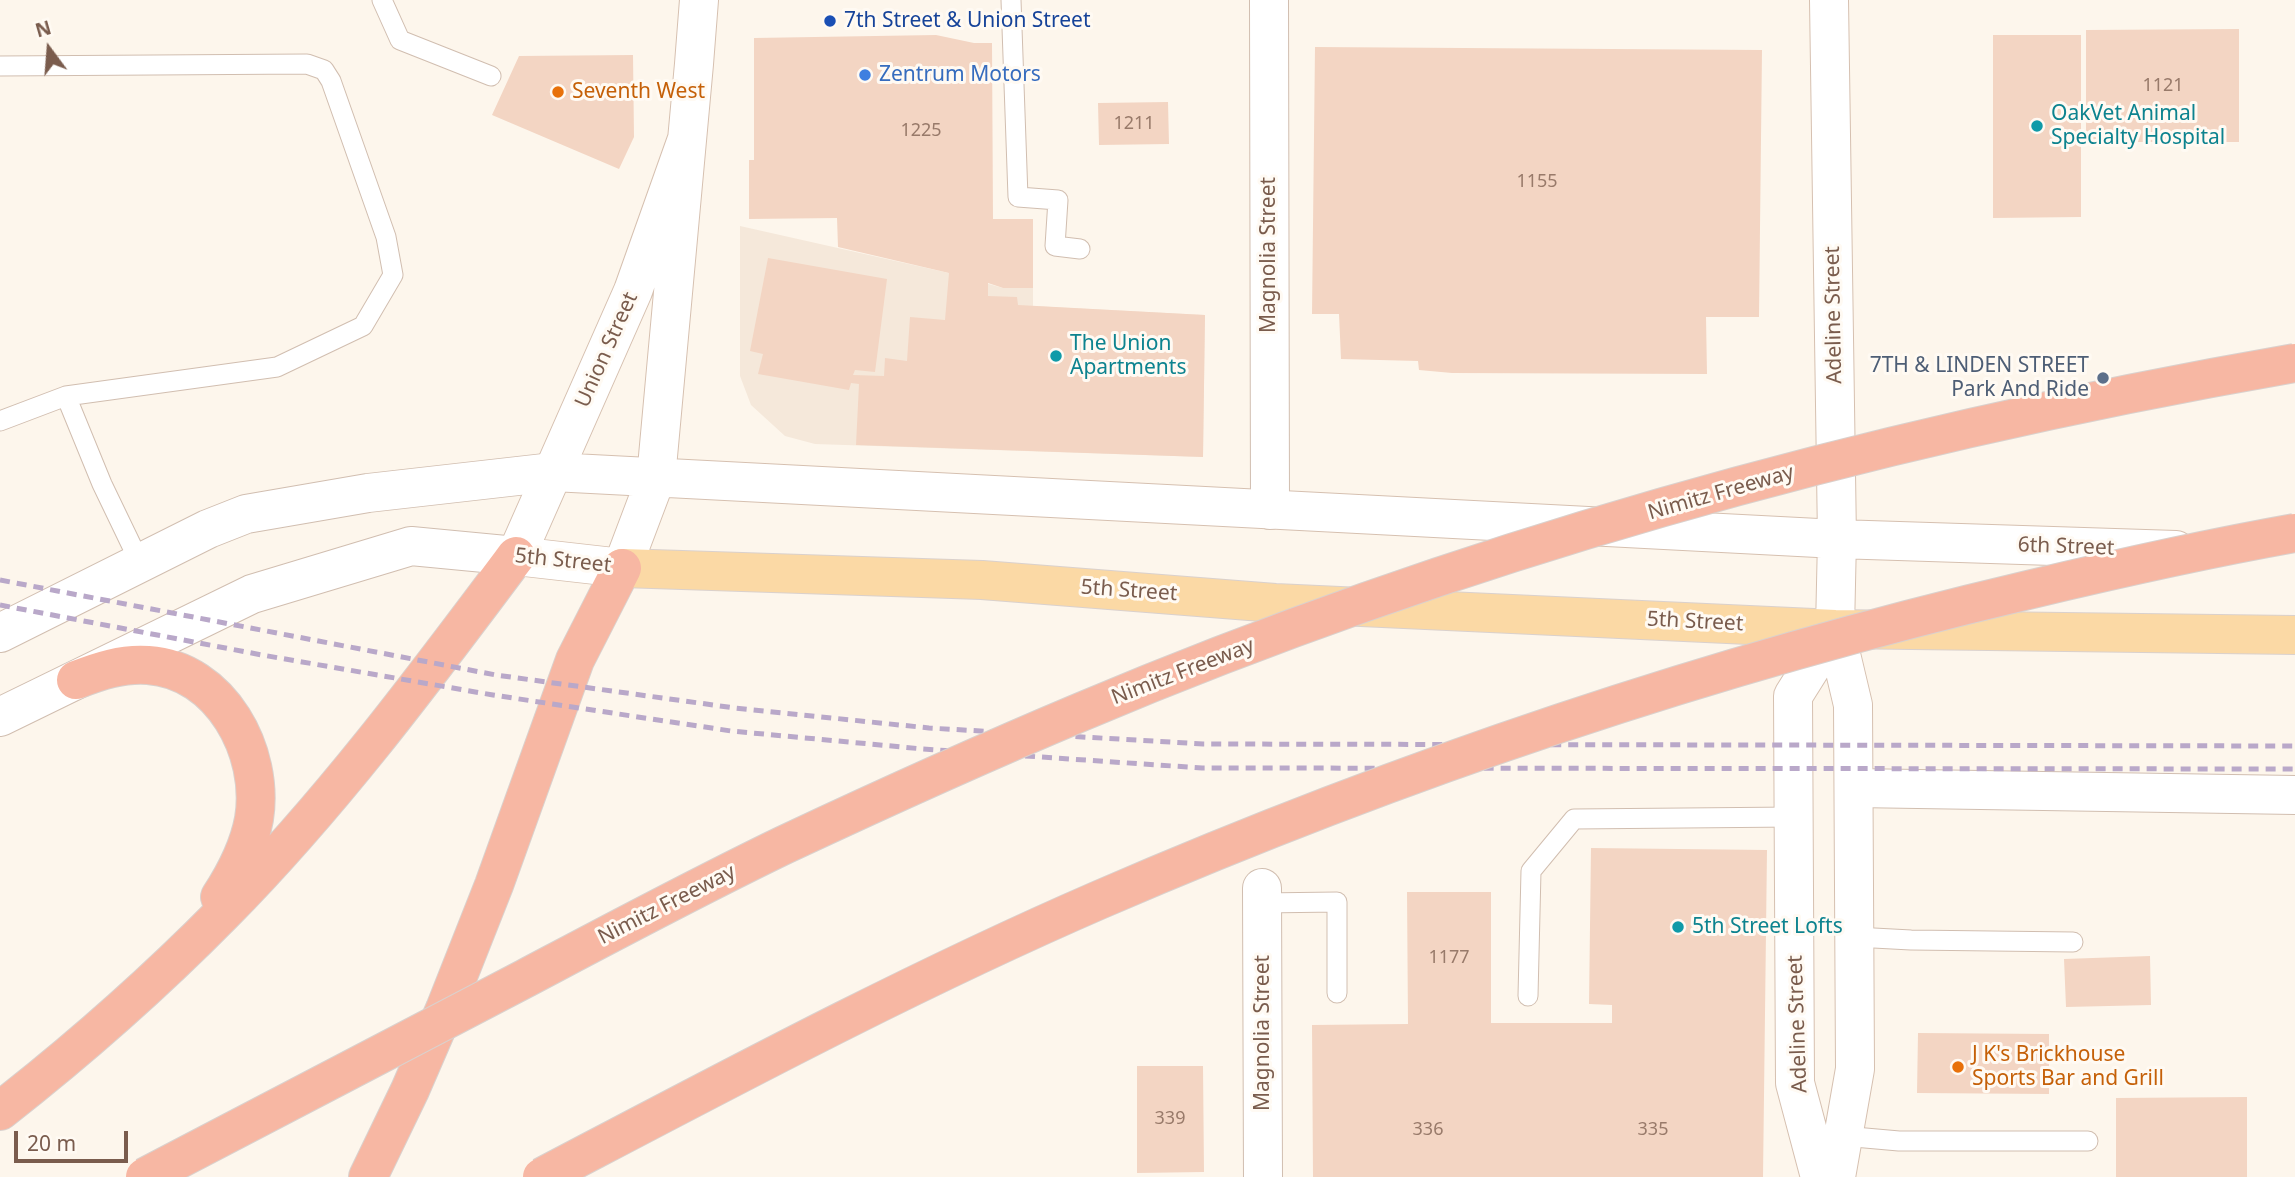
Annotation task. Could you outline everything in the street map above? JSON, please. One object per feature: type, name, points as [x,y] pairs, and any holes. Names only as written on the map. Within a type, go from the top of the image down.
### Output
[{"type":"highway","name":"Nimitz Freeway","points":[[145,1177],[781,847],[1096,706],[1315,621],[1536,546],[1776,477],[1924,439],[2100,399],[2295,363]]},
{"type":"highway","points":[[542,1177],[861,1011],[962,963],[1097,901],[1404,779],[1640,698],[1881,626],[2106,572],[2295,533]]},
{"type":"highway","points":[[0,1111],[42,1079],[163,971],[223,913],[293,838],[440,657],[516,556]]},
{"type":"highway","points":[[368,1177],[445,1009],[494,885],[575,660],[622,568]]},
{"type":"highway","points":[[76,680],[98,671],[132,664],[151,665],[183,673],[197,681],[225,706],[247,749],[253,771],[255,795],[254,818],[248,841],[237,867],[209,914],[163,971]]},
{"type":"main road","name":"Union Street","points":[[622,568],[656,478],[699,0]]},
{"type":"main road","name":"Magnolia Street","points":[[1269,0],[1270,510]]},
{"type":"main road","name":"Adeline Street","points":[[1829,0],[1837,540],[1835,629],[1853,705],[1855,937],[1855,1069],[1836,1177]]},
{"type":"main road","name":"Union Street","points":[[516,556],[633,292],[687,139]]},
{"type":"main road","points":[[0,632],[208,529],[246,514],[368,494],[553,472],[1837,540]]},
{"type":"main road","name":"6th Street","points":[[1837,540],[2295,553]]},
{"type":"main road","name":"5th Street","points":[[0,718],[252,594],[411,546],[622,568],[982,580],[1275,603],[1835,629],[2295,635]]},
{"type":"main road","name":"Adeline Street","points":[[1820,1177],[1795,1083],[1793,696],[1835,629]]},
{"type":"main road","points":[[1854,788],[2295,795]]},
{"type":"main road","name":"Magnolia Street","points":[[1262,896],[1263,1177]]},
{"type":"lane","points":[[382,0],[400,40],[491,76]]},
{"type":"lane","points":[[1011,0],[1018,197],[1058,200],[1055,247],[1080,249]]},
{"type":"lane","points":[[0,66],[307,64],[324,70],[331,81],[386,237],[393,275],[363,326],[277,366],[66,396],[0,421]]},
{"type":"lane","points":[[66,396],[102,484],[140,563]]},
{"type":"lane","points":[[1528,996],[1531,872],[1574,819],[1794,817]]},
{"type":"lane","points":[[1262,896],[1337,902],[1337,993]]},
{"type":"lane","points":[[1855,937],[2073,942]]},
{"type":"lane","points":[[1843,1136],[1899,1141],[2088,1141]]},
{"type":"shaded area","name":"The Union Apartments","points":[[740,226],[949,273],[1003,288],[1033,288],[1033,306],[1205,315],[1203,457],[815,444],[785,436],[751,405],[740,376]]},
{"type":"building","points":[[2239,29],[2239,142],[2086,142],[2086,30]]},
{"type":"building","points":[[936,35],[974,43],[992,43],[993,219],[1033,219],[1033,288],[1003,288],[988,283],[988,296],[1017,297],[1018,305],[1205,315],[1203,457],[856,445],[859,384],[851,383],[849,390],[758,374],[763,354],[750,351],[768,258],[887,279],[875,372],[855,370],[853,375],[884,376],[885,358],[907,361],[910,317],[945,320],[949,273],[838,247],[837,218],[749,219],[749,160],[754,160],[754,38]]},
{"type":"building","name":"OakVet Animal Specialty Hospital","points":[[1993,35],[2081,35],[2081,217],[1993,218]]},
{"type":"building","points":[[1315,47],[1762,50],[1759,317],[1706,317],[1707,374],[1452,373],[1419,370],[1418,361],[1341,359],[1339,314],[1312,314]]},
{"type":"building","points":[[633,55],[634,137],[619,169],[492,115],[519,56]]},
{"type":"building","points":[[1168,102],[1169,144],[1099,145],[1098,103]]},
{"type":"building","points":[[1591,848],[1767,850],[1763,1177],[1313,1177],[1312,1025],[1408,1024],[1407,892],[1491,892],[1491,1023],[1612,1023],[1612,1005],[1589,1004]]},
{"type":"building","points":[[2150,956],[2151,1005],[2066,1007],[2064,959]]},
{"type":"building","points":[[1918,1033],[2049,1034],[2049,1094],[1917,1093]]},
{"type":"building","points":[[1137,1066],[1203,1066],[1204,1172],[1137,1173]]},
{"type":"building","points":[[2247,1097],[2247,1177],[2116,1177],[2116,1098]]},
{"type":"railway","points":[[0,580],[496,675],[735,708],[929,728],[1203,744],[2295,746]]},
{"type":"railway","points":[[0,605],[262,655],[493,695],[731,731],[923,749],[1202,768],[2295,769]]},
{"type":"place","name":"7th Street & Union Street","points":[[830,21]]},
{"type":"place","name":"Zentrum Motors","points":[[865,75]]},
{"type":"place","name":"Seventh West","points":[[558,92]]},
{"type":"place","name":"OakVet Animal Specialty Hospital","points":[[2037,126]]},
{"type":"place","name":"The Union Apartments","points":[[1056,356]]},
{"type":"place","name":"7TH & LINDEN STREET Park And Ride","points":[[2103,378]]},
{"type":"place","name":"5th Street Lofts","points":[[1678,927]]},
{"type":"place","name":"J K's Brickhouse Sports Bar and Grill","points":[[1958,1067]]}]
